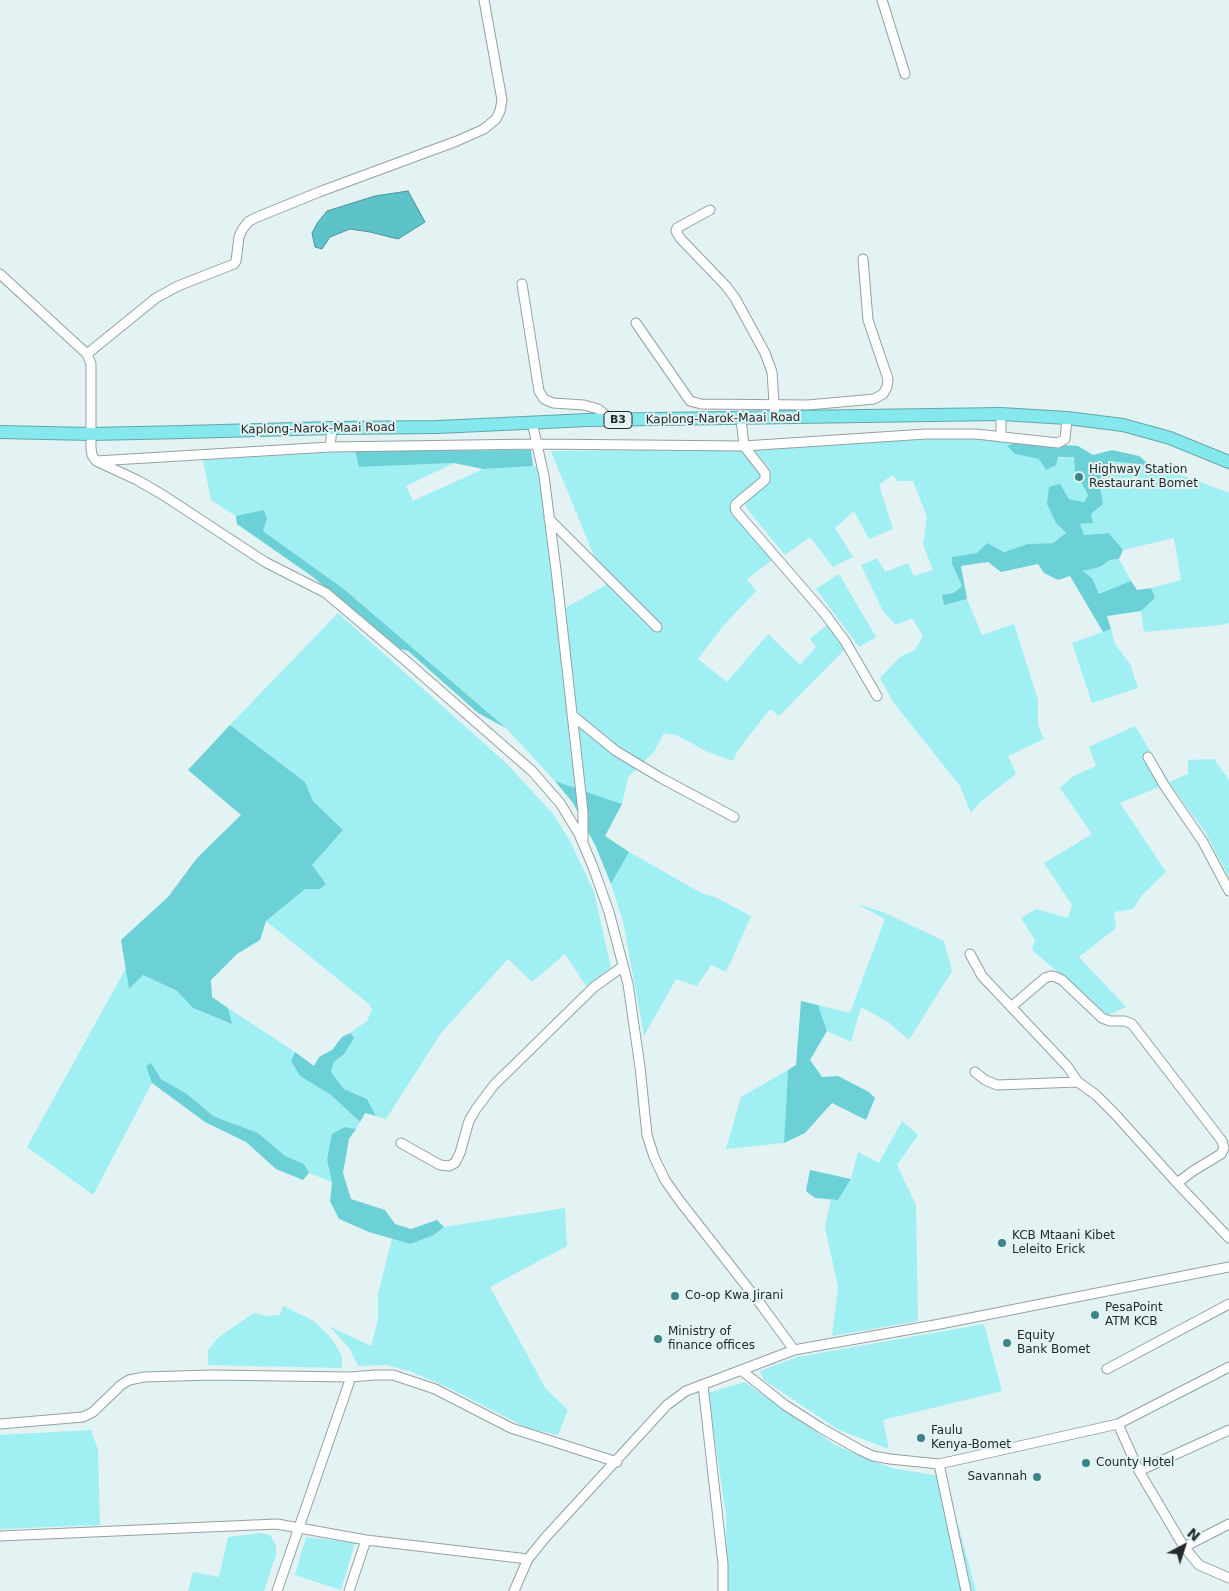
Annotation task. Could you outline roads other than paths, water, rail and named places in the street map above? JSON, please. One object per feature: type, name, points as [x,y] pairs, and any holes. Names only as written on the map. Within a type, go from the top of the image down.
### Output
[{"type":"highway","name":"Kaplong-Narok-Maai Road","points":[[0,432],[90,434],[438,427],[612,420],[1001,414],[1106,422],[1147,431],[1210,453],[1229,462]]},
{"type":"street","points":[[87,354],[156,298],[178,286],[234,264],[239,237],[248,222],[319,192],[457,141],[484,129],[496,119],[500,112],[502,100],[484,0]]},
{"type":"street","points":[[882,0],[905,74]]},
{"type":"street","points":[[710,210],[677,228],[676,233],[735,298],[765,353],[772,372],[775,418]]},
{"type":"street","points":[[636,323],[690,401],[701,404],[808,405],[874,399],[883,394],[887,387],[888,379],[868,320],[863,259]]},
{"type":"street","points":[[0,274],[87,354],[92,374],[90,434],[92,455],[96,461],[164,495],[265,562],[326,593],[532,771],[560,803],[579,834],[610,912],[622,967],[628,984],[640,1067],[647,1135],[654,1156],[665,1180],[679,1200],[794,1350]]},
{"type":"street","points":[[522,284],[539,391],[544,400],[553,403],[584,405],[598,409],[612,420]]},
{"type":"street","points":[[1001,414],[1002,436]]},
{"type":"street","points":[[96,461],[330,447],[537,444],[744,446],[926,434],[976,434],[1062,442],[1065,439],[1068,418]]},
{"type":"street","points":[[741,419],[744,446],[766,473],[765,480],[736,504],[734,508],[845,641],[877,696]]},
{"type":"street","points":[[532,422],[544,476],[583,812],[584,845]]},
{"type":"street","points":[[330,447],[332,428]]},
{"type":"street","points":[[549,519],[657,626]]},
{"type":"street","points":[[572,715],[616,751],[660,778],[734,817]]},
{"type":"street","points":[[1148,757],[1164,785],[1203,842],[1229,891]]},
{"type":"street","points":[[970,954],[982,976],[1067,1066],[1078,1082],[1096,1095],[1115,1114],[1229,1238]]},
{"type":"street","points":[[401,1143],[440,1164],[448,1166],[455,1163],[460,1153],[469,1121],[494,1085],[594,987],[622,967]]},
{"type":"street","points":[[1011,1007],[1045,978],[1056,976],[1102,1018],[1110,1021],[1126,1021],[1132,1024],[1222,1141],[1224,1148],[1221,1154],[1177,1183]]},
{"type":"street","points":[[975,1072],[985,1080],[997,1085],[1078,1082]]},
{"type":"street","points":[[514,1591],[528,1560],[562,1520],[667,1406],[686,1391],[794,1350],[1229,1267]]},
{"type":"street","points":[[1107,1369],[1229,1304]]},
{"type":"street","points":[[741,1370],[785,1405],[860,1450],[873,1456],[939,1464],[1118,1424],[1229,1367]]},
{"type":"street","points":[[0,1424],[83,1417],[93,1412],[121,1384],[144,1377],[212,1375],[351,1377],[375,1374],[394,1375],[435,1389],[511,1428],[617,1462]]},
{"type":"street","points":[[277,1591],[351,1377]]},
{"type":"street","points":[[702,1385],[723,1564],[723,1591]]},
{"type":"street","points":[[1118,1424],[1139,1471],[1184,1547],[1199,1564],[1229,1578]]},
{"type":"street","points":[[1139,1471],[1229,1430]]},
{"type":"street","points":[[939,1464],[966,1591]]},
{"type":"street","points":[[0,1536],[88,1531],[168,1530],[264,1523],[287,1525],[366,1540],[528,1560]]},
{"type":"street","points":[[1184,1547],[1229,1524]]},
{"type":"street","points":[[349,1591],[366,1540]]},
{"type":"place","name":"Highway Station Restaurant Bomet","points":[[1079,477]]},
{"type":"place","name":"KCB Mtaani Kibet Leleito Erick","points":[[1002,1243]]},
{"type":"place","name":"Co-op Kwa Jirani","points":[[675,1296]]},
{"type":"place","name":"PesaPoint ATM KCB","points":[[1095,1315]]},
{"type":"place","name":"Ministry of finance offices","points":[[658,1339]]},
{"type":"place","name":"Equity Bank Bomet","points":[[1007,1343]]},
{"type":"place","name":"Faulu Kenya-Bomet","points":[[921,1438]]},
{"type":"place","name":"County Hotel","points":[[1086,1463]]},
{"type":"place","name":"Savannah","points":[[1037,1477]]}]
